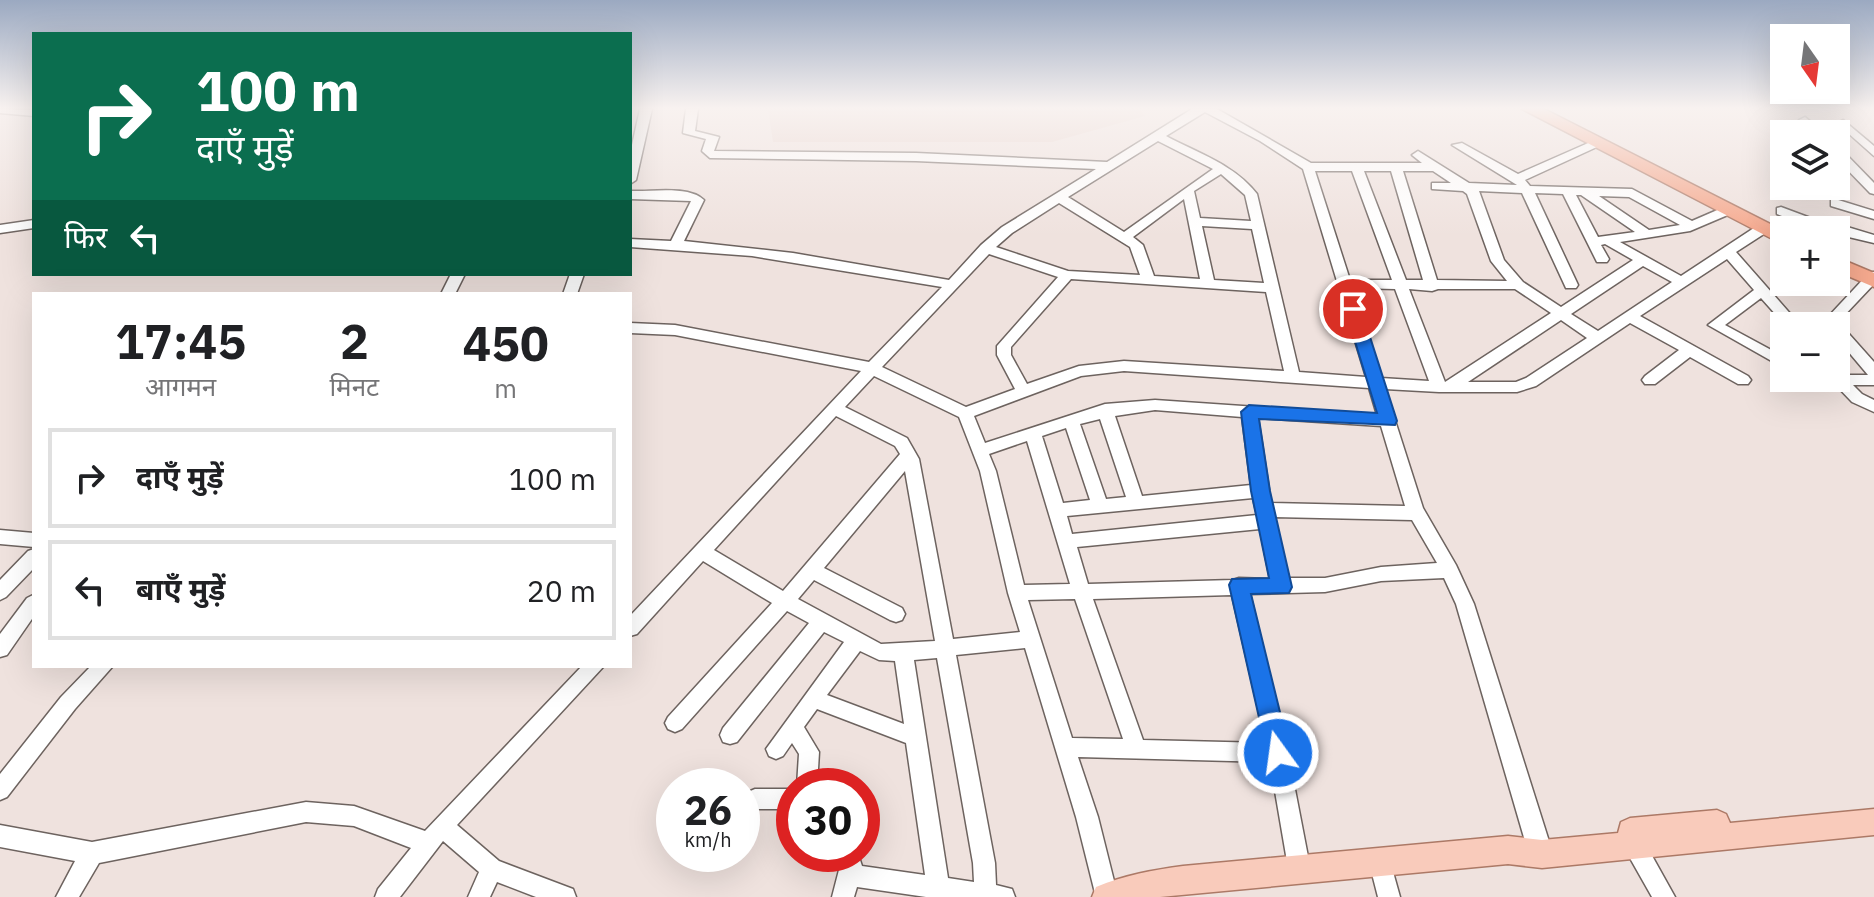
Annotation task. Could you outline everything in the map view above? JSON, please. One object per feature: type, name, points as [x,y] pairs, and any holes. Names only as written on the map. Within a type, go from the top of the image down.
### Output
[{"type":"highway","points":[[1608,151],[1770,233]]},
{"type":"highway","points":[[1850,269],[1873,279]]},
{"type":"main road","points":[[1106,897],[1140,886],[1299,867],[1539,847],[1874,809]]},
{"type":"main road","points":[[1539,847],[1633,844],[1874,822]]},
{"type":"street","points":[[632,171],[637,151]]},
{"type":"street","points":[[708,151],[710,154],[863,156],[1109,166]]},
{"type":"street","points":[[632,626],[986,248],[1007,230],[1135,151]]},
{"type":"street","points":[[1185,151],[1248,189],[1259,225],[1292,375]]},
{"type":"street","points":[[1283,151],[1308,167],[1436,167]]},
{"type":"street","points":[[1468,151],[1523,184],[1571,285]]},
{"type":"street","points":[[1523,184],[1583,151]]},
{"type":"street","points":[[1850,154],[1874,155]]},
{"type":"street","points":[[1418,155],[1469,187],[1498,261],[1518,285],[1598,338]]},
{"type":"street","points":[[1850,165],[1871,185]]},
{"type":"street","points":[[1308,167],[1417,513],[1450,570],[1465,604],[1539,847]]},
{"type":"street","points":[[1357,167],[1399,286],[1443,387]]},
{"type":"street","points":[[1396,167],[1432,287]]},
{"type":"street","points":[[1125,237],[1220,170]]},
{"type":"street","points":[[1436,186],[1523,184],[1568,191],[1632,193],[1692,226]]},
{"type":"street","points":[[1188,190],[1208,285]]},
{"type":"street","points":[[1568,191],[1600,241],[1602,259]]},
{"type":"street","points":[[1584,191],[1648,235]]},
{"type":"street","points":[[632,195],[691,196],[698,200],[676,244]]},
{"type":"street","points":[[1059,197],[1138,248],[1149,282]]},
{"type":"street","points":[[1835,203],[1874,215]]},
{"type":"street","points":[[1600,241],[1692,226],[1726,211]]},
{"type":"street","points":[[1781,211],[1793,216]]},
{"type":"street","points":[[1194,222],[1259,225]]},
{"type":"street","points":[[0,229],[32,224]]},
{"type":"street","points":[[965,413],[1079,371],[1124,366],[1443,387],[1524,385],[1762,229]]},
{"type":"street","points":[[1850,232],[1874,239]]},
{"type":"street","points":[[1600,241],[1643,260],[1683,283]]},
{"type":"street","points":[[632,243],[676,244],[818,259],[954,285]]},
{"type":"street","points":[[986,248],[1067,275],[1273,288]]},
{"type":"street","points":[[1728,252],[1782,312]]},
{"type":"street","points":[[1443,387],[1563,314],[1643,260]]},
{"type":"street","points":[[1023,390],[1004,355],[1004,346],[1067,275]]},
{"type":"street","points":[[1840,312],[1873,279]]},
{"type":"street","points":[[1345,284],[1432,287],[1518,285]]},
{"type":"street","points":[[1763,290],[1716,323],[1716,328],[1770,356]]},
{"type":"street","points":[[1631,317],[1743,380]]},
{"type":"street","points":[[632,328],[675,330],[871,368],[965,413],[980,451],[1017,593],[1066,747],[1106,897]]},
{"type":"street","points":[[1850,344],[1874,372]]},
{"type":"street","points":[[1650,380],[1689,350]]},
{"type":"street","points":[[1850,379],[1874,380]]},
{"type":"street","points":[[1850,391],[1857,398],[1874,406]]},
{"type":"street","points":[[980,451],[1105,410],[1155,405],[1388,421]]},
{"type":"street","points":[[833,408],[901,442],[909,455],[984,863],[995,896],[845,875]]},
{"type":"street","points":[[1105,410],[1136,502]]},
{"type":"street","points":[[1249,412],[1260,491],[1281,587]]},
{"type":"street","points":[[1071,420],[1100,505]]},
{"type":"street","points":[[1033,433],[1081,590],[1136,748]]},
{"type":"street","points":[[675,723],[785,601],[909,455]]},
{"type":"street","points":[[1058,510],[1260,491]]},
{"type":"street","points":[[1067,541],[1267,516],[1417,513]]},
{"type":"street","points":[[0,537],[32,540]]},
{"type":"street","points":[[702,552],[821,622],[879,652],[903,653],[1032,639]]},
{"type":"street","points":[[0,592],[32,558]]},
{"type":"street","points":[[811,570],[896,614]]},
{"type":"street","points":[[1017,593],[1325,585],[1407,571],[1450,570]]},
{"type":"street","points":[[1239,585],[1278,753],[1299,867]]},
{"type":"street","points":[[0,649],[32,604]]},
{"type":"street","points":[[730,735],[821,622]]},
{"type":"street","points":[[776,749],[856,641]]},
{"type":"street","points":[[903,653],[938,888]]},
{"type":"street","points":[[0,790],[68,703],[101,668]]},
{"type":"street","points":[[386,897],[435,834],[592,668]]},
{"type":"street","points":[[814,699],[914,737]]},
{"type":"street","points":[[793,726],[809,752],[808,768]]},
{"type":"street","points":[[1066,747],[1278,753]]},
{"type":"street","points":[[0,836],[92,853],[306,812],[354,816],[435,834],[492,869],[565,897]]},
{"type":"street","points":[[1633,844],[1664,897]]},
{"type":"street","points":[[67,897],[92,853]]},
{"type":"street","points":[[1380,862],[1389,897]]},
{"type":"street","points":[[479,897],[492,869]]},
{"type":"route","points":[[1278,753],[1239,585],[1281,587],[1260,491],[1249,412],[1388,421],[1353,309]]}]
